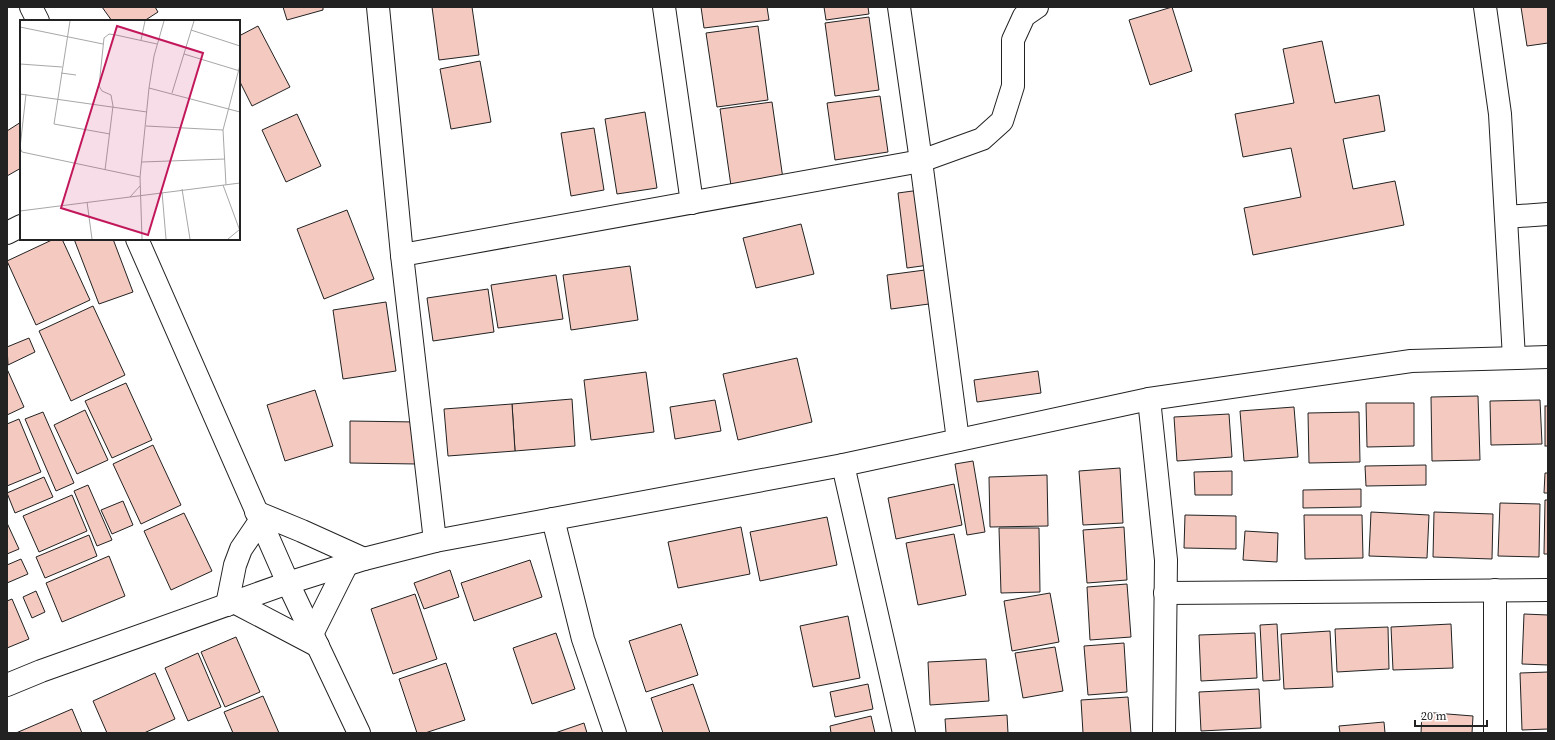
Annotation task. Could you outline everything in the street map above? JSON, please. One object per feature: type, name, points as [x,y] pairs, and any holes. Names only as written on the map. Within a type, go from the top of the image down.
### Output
[{"type":"street","points":[[31,7],[38,20]]},
{"type":"street","points":[[378,7],[402,255],[435,541]]},
{"type":"street","points":[[664,7],[692,202]]},
{"type":"street","points":[[899,7],[958,440]]},
{"type":"street","points":[[402,255],[921,161],[982,139],[1002,121],[1013,86],[1013,40],[1024,16],[1037,7]]},
{"type":"street","points":[[1484,7],[1500,114],[1514,358]]},
{"type":"street","points":[[1506,217],[1548,214]]},
{"type":"street","points":[[7,233],[20,226]]},
{"type":"street","points":[[137,240],[288,583],[359,733]]},
{"type":"street","points":[[7,685],[288,583],[355,562],[435,541],[843,464],[1149,399],[1411,361],[1548,358]]},
{"type":"street","points":[[1149,399],[1166,560],[1164,733]]},
{"type":"street","points":[[843,464],[904,733]]},
{"type":"street","points":[[258,516],[302,531],[355,562]]},
{"type":"street","points":[[232,604],[235,565],[241,549],[258,516]]},
{"type":"street","points":[[553,519],[583,639],[616,733]]},
{"type":"street","points":[[315,640],[355,562]]},
{"type":"street","points":[[1495,590],[1495,733]]},
{"type":"street","points":[[1166,593],[1548,590]]},
{"type":"street","points":[[232,604],[315,640]]},
{"type":"building","points":[[102,7],[155,7],[158,12],[146,20],[111,20]]},
{"type":"building","points":[[283,7],[323,7],[323,10],[287,20]]},
{"type":"building","points":[[432,7],[472,7],[479,55],[439,60]]},
{"type":"building","points":[[701,7],[767,7],[769,20],[704,28]]},
{"type":"building","points":[[824,7],[868,7],[869,14],[826,20]]},
{"type":"building","points":[[1172,7],[1192,71],[1150,85],[1129,20]]},
{"type":"building","points":[[1521,7],[1548,7],[1548,43],[1527,46]]},
{"type":"building","points":[[869,17],[879,90],[835,96],[825,23]]},
{"type":"building","points":[[258,26],[290,87],[252,106],[240,82],[240,35]]},
{"type":"building","points":[[758,26],[768,100],[717,107],[706,33]]},
{"type":"building","points":[[1322,41],[1335,103],[1379,95],[1385,131],[1343,139],[1353,189],[1395,181],[1404,225],[1253,255],[1244,208],[1301,197],[1291,148],[1243,157],[1235,114],[1294,103],[1283,49]]},
{"type":"building","points":[[480,61],[491,122],[451,129],[440,69]]},
{"type":"building","points":[[880,96],[888,152],[835,160],[827,103]]},
{"type":"building","points":[[772,102],[783,179],[731,186],[720,109]]},
{"type":"building","points":[[645,112],[657,188],[617,194],[605,119]]},
{"type":"building","points":[[297,114],[321,166],[286,182],[262,130]]},
{"type":"building","points":[[20,123],[20,169],[7,176],[7,131]]},
{"type":"building","points":[[594,128],[604,190],[571,196],[561,133]]},
{"type":"building","points":[[920,190],[929,265],[907,268],[898,193]]},
{"type":"building","points":[[347,210],[374,279],[324,299],[297,229]]},
{"type":"building","points":[[801,224],[814,274],[756,288],[743,238]]},
{"type":"building","points":[[52,240],[62,240],[90,300],[36,325],[7,261]]},
{"type":"building","points":[[74,240],[113,240],[133,292],[99,304]]},
{"type":"building","points":[[630,266],[638,320],[571,330],[563,275]]},
{"type":"building","points":[[925,270],[929,304],[891,309],[887,275]]},
{"type":"building","points":[[556,275],[563,319],[498,328],[491,285]]},
{"type":"building","points":[[488,289],[494,332],[433,341],[427,298]]},
{"type":"building","points":[[386,302],[396,371],[343,379],[333,310]]},
{"type":"building","points":[[93,306],[125,375],[71,401],[39,331]]},
{"type":"building","points":[[29,338],[35,352],[8,365],[7,347]]},
{"type":"building","points":[[797,358],[812,422],[738,440],[723,374]]},
{"type":"building","points":[[7,369],[24,407],[7,415]]},
{"type":"building","points":[[1038,371],[1041,393],[977,402],[974,380]]},
{"type":"building","points":[[646,372],[654,432],[591,440],[584,380]]},
{"type":"building","points":[[126,383],[152,440],[112,458],[85,401]]},
{"type":"building","points":[[315,390],[333,446],[285,461],[267,405]]},
{"type":"building","points":[[1478,396],[1480,460],[1432,461],[1431,397]]},
{"type":"building","points":[[572,399],[575,446],[515,451],[512,404]]},
{"type":"building","points":[[715,400],[721,431],[675,439],[670,407]]},
{"type":"building","points":[[1540,400],[1542,444],[1491,445],[1490,401]]},
{"type":"building","points":[[1366,403],[1414,403],[1414,446],[1367,447]]},
{"type":"building","points":[[512,404],[515,451],[448,456],[444,409]]},
{"type":"building","points":[[1545,406],[1548,406],[1548,446],[1545,446]]},
{"type":"building","points":[[1294,407],[1298,457],[1244,461],[1240,411]]},
{"type":"building","points":[[85,410],[108,460],[77,474],[54,425]]},
{"type":"building","points":[[43,412],[74,483],[56,491],[25,419]]},
{"type":"building","points":[[1359,412],[1360,462],[1309,463],[1308,413]]},
{"type":"building","points":[[1229,414],[1232,457],[1177,461],[1174,417]]},
{"type":"building","points":[[19,419],[41,472],[7,486],[7,424]]},
{"type":"building","points":[[350,421],[417,422],[417,464],[350,463]]},
{"type":"building","points":[[153,445],[181,505],[141,524],[113,464]]},
{"type":"building","points":[[973,461],[985,532],[967,535],[955,464]]},
{"type":"building","points":[[1426,465],[1426,485],[1366,486],[1365,466]]},
{"type":"building","points":[[1120,468],[1123,523],[1083,525],[1079,471]]},
{"type":"building","points":[[1232,471],[1232,495],[1195,495],[1194,472]]},
{"type":"building","points":[[1545,473],[1548,473],[1548,493],[1544,493]]},
{"type":"building","points":[[1047,475],[1048,526],[990,527],[989,477]]},
{"type":"building","points":[[44,477],[53,497],[15,513],[7,493]]},
{"type":"building","points":[[954,484],[962,525],[896,539],[888,498]]},
{"type":"building","points":[[88,485],[112,540],[97,546],[74,491]]},
{"type":"building","points":[[1361,489],[1361,507],[1303,508],[1303,490]]},
{"type":"building","points":[[72,495],[87,531],[39,552],[23,516]]},
{"type":"building","points":[[1545,500],[1548,500],[1548,554],[1544,554]]},
{"type":"building","points":[[123,501],[133,525],[112,534],[101,510]]},
{"type":"building","points":[[1500,503],[1540,504],[1539,557],[1498,556]]},
{"type":"building","points":[[1371,512],[1429,515],[1427,558],[1369,556]]},
{"type":"building","points":[[1434,512],[1493,514],[1492,559],[1433,557]]},
{"type":"building","points":[[184,513],[212,571],[171,590],[144,531]]},
{"type":"building","points":[[1185,515],[1236,516],[1236,549],[1184,548]]},
{"type":"building","points":[[1304,515],[1362,515],[1363,558],[1305,559]]},
{"type":"building","points":[[827,517],[837,565],[760,581],[750,532]]},
{"type":"building","points":[[7,523],[19,549],[7,554]]},
{"type":"building","points":[[741,527],[750,574],[678,588],[668,542]]},
{"type":"building","points":[[1124,527],[1127,580],[1087,583],[1083,530]]},
{"type":"building","points":[[999,528],[1039,528],[1040,592],[1001,593]]},
{"type":"building","points":[[1245,531],[1278,533],[1277,562],[1243,560]]},
{"type":"building","points":[[954,534],[966,595],[918,605],[906,543]]},
{"type":"building","points":[[89,535],[97,556],[45,578],[36,557]]},
{"type":"building","points":[[109,556],[125,596],[62,622],[46,583]]},
{"type":"building","points":[[21,559],[28,574],[7,583],[7,565]]},
{"type":"building","points":[[530,560],[542,597],[474,621],[461,583]]},
{"type":"building","points":[[450,570],[459,597],[424,609],[414,583]]},
{"type":"building","points":[[1127,584],[1131,637],[1090,640],[1087,587]]},
{"type":"building","points":[[36,591],[45,612],[32,618],[23,597]]},
{"type":"building","points":[[1050,593],[1059,642],[1012,651],[1004,601]]},
{"type":"building","points":[[415,594],[437,659],[393,674],[371,609]]},
{"type":"building","points":[[12,599],[29,639],[7,648],[7,601]]},
{"type":"building","points":[[1524,614],[1548,615],[1548,665],[1522,664]]},
{"type":"building","points":[[848,616],[860,678],[813,687],[800,626]]},
{"type":"building","points":[[681,624],[698,675],[646,692],[629,641]]},
{"type":"building","points":[[1277,624],[1280,680],[1263,681],[1260,625]]},
{"type":"building","points":[[1451,624],[1453,668],[1393,670],[1391,627]]},
{"type":"building","points":[[1388,627],[1389,669],[1337,672],[1335,629]]},
{"type":"building","points":[[1330,631],[1333,687],[1284,689],[1281,634]]},
{"type":"building","points":[[556,633],[575,689],[532,704],[513,648]]},
{"type":"building","points":[[1255,633],[1257,678],[1201,681],[1199,635]]},
{"type":"building","points":[[236,637],[260,692],[225,707],[201,652]]},
{"type":"building","points":[[1124,643],[1127,692],[1088,695],[1084,646]]},
{"type":"building","points":[[1055,647],[1063,691],[1023,698],[1015,653]]},
{"type":"building","points":[[198,653],[221,707],[188,721],[165,668]]},
{"type":"building","points":[[986,659],[989,701],[930,705],[928,662]]},
{"type":"building","points":[[446,663],[465,720],[425,733],[417,733],[399,679]]},
{"type":"building","points":[[1548,672],[1548,729],[1522,730],[1520,673]]},
{"type":"building","points":[[155,673],[175,719],[144,733],[107,733],[93,701]]},
{"type":"building","points":[[693,684],[710,733],[663,733],[651,698]]},
{"type":"building","points":[[868,684],[873,709],[835,717],[830,692]]},
{"type":"building","points":[[1259,689],[1261,728],[1201,731],[1199,692]]},
{"type":"building","points":[[263,696],[279,733],[233,733],[224,712]]},
{"type":"building","points":[[1128,697],[1131,733],[1083,733],[1081,700]]},
{"type":"building","points":[[72,709],[82,733],[16,733]]},
{"type":"building","points":[[1422,712],[1473,716],[1472,733],[1421,733]]},
{"type":"building","points":[[1007,715],[1008,733],[946,733],[945,719]]},
{"type":"building","points":[[871,716],[875,733],[831,733],[830,726]]},
{"type":"building","points":[[1384,722],[1385,733],[1340,733],[1339,726]]},
{"type":"building","points":[[584,723],[587,733],[555,733]]}]
